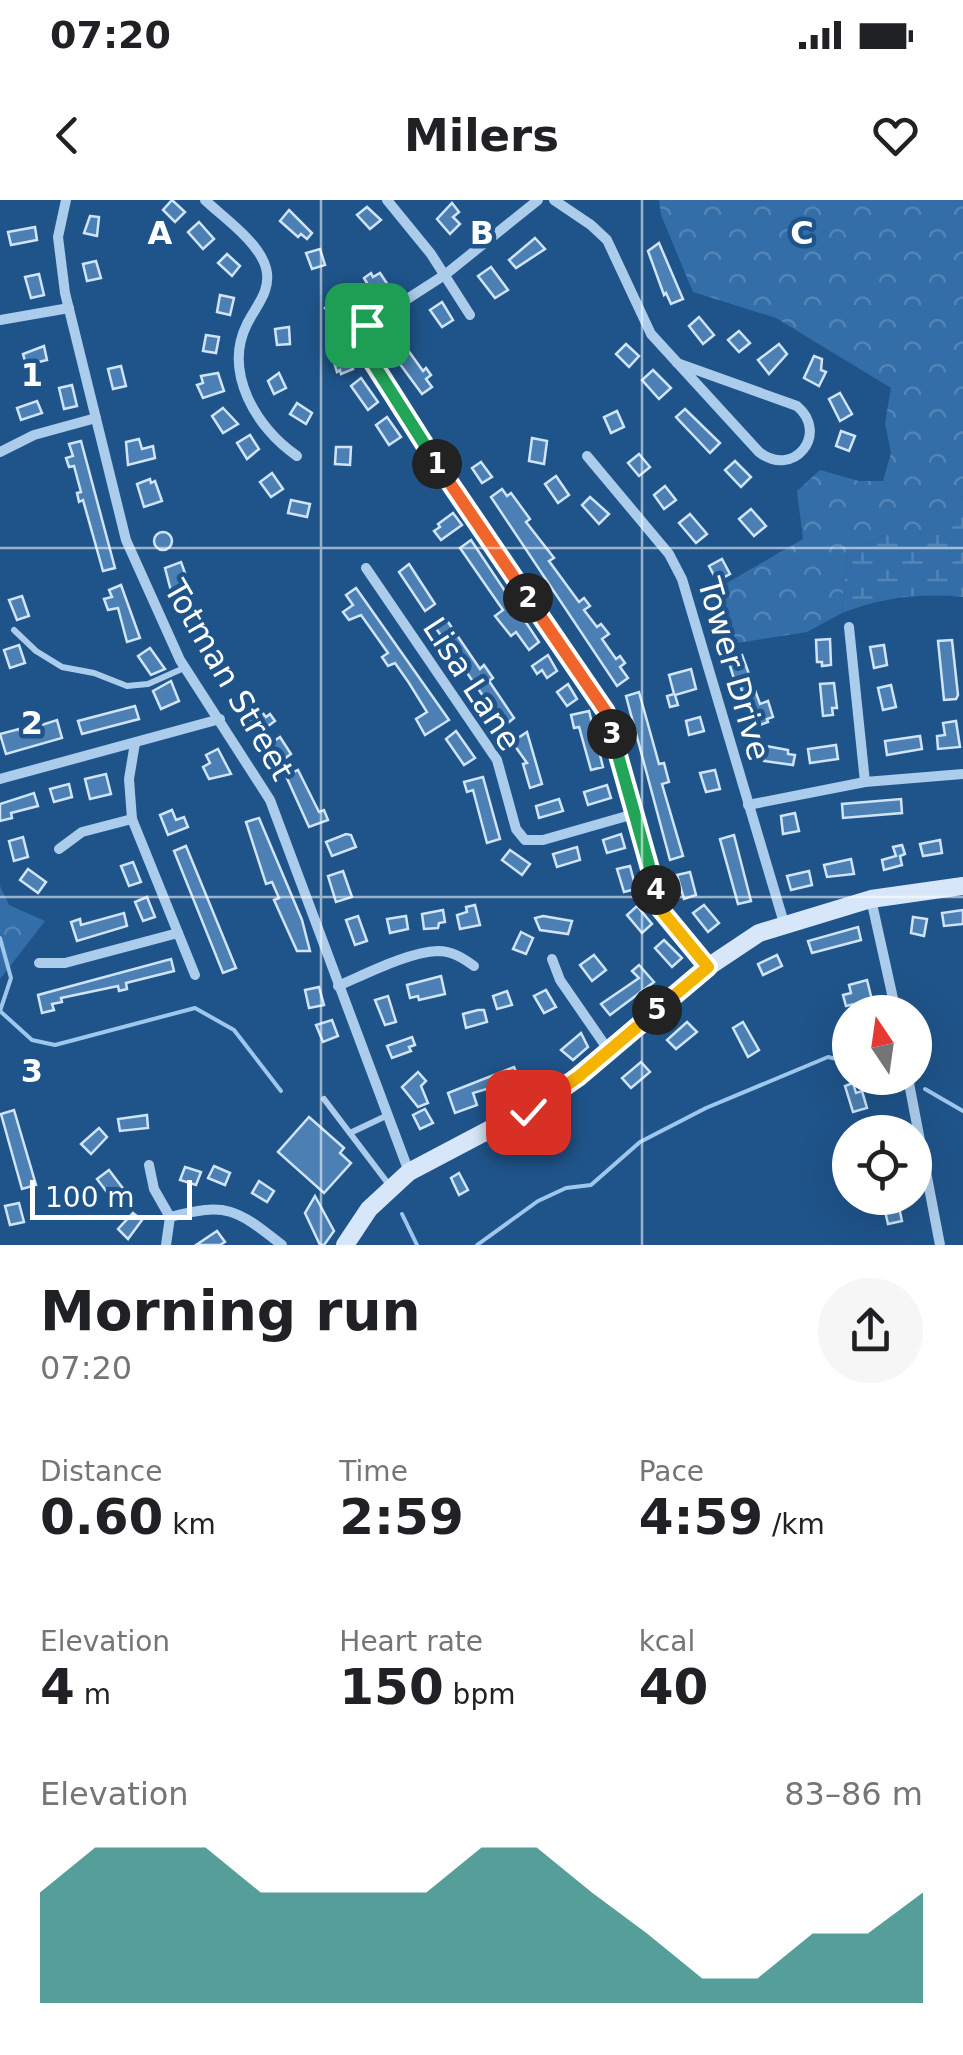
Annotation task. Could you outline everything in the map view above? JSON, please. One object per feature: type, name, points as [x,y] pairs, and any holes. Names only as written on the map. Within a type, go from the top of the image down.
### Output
[{"type":"main road","points":[[345,1245],[369,1209],[408,1172],[555,1095],[708,967],[759,933],[870,898],[963,886]]},
{"type":"street","name":"Totman Street","points":[[66,200],[58,237],[69,308],[126,540],[156,612],[185,667],[270,800],[408,1172]]},
{"type":"street","points":[[205,200],[256,249],[265,265],[266,290],[240,341],[238,369],[248,396],[273,435],[297,456]]},
{"type":"street","points":[[387,200],[445,275],[470,315]]},
{"type":"street","points":[[538,200],[445,275],[367,325],[366,352],[606,712],[661,910],[708,967]]},
{"type":"street","points":[[554,200],[608,240],[651,334],[677,363],[766,458],[793,459],[807,447],[811,429],[804,412],[796,406],[677,363]]},
{"type":"street","points":[[0,320],[69,308]]},
{"type":"street","points":[[0,452],[34,435],[96,418]]},
{"type":"street","name":"Tower Drive","points":[[588,456],[676,566],[784,923]]},
{"type":"street","name":"Lisa Lane","points":[[366,568],[498,760],[516,829],[525,840],[544,840],[634,814]]},
{"type":"street","points":[[849,628],[865,782]]},
{"type":"street","points":[[0,780],[220,719]]},
{"type":"street","points":[[135,742],[129,778],[132,818],[195,975]]},
{"type":"street","points":[[748,804],[865,782],[963,774]]},
{"type":"street","points":[[59,849],[82,832],[132,818]]},
{"type":"street","points":[[870,898],[892,995]]},
{"type":"street","points":[[39,962],[65,964],[178,933]]},
{"type":"street","points":[[338,986],[379,968],[438,951],[458,955],[474,966]]},
{"type":"street","points":[[552,959],[560,980],[609,1051]]},
{"type":"street","points":[[911,1095],[940,1245]]},
{"type":"street","points":[[148,1166],[154,1189],[170,1216],[166,1245]]},
{"type":"street","points":[[170,1216],[200,1209],[225,1209],[247,1217],[282,1245]]},
{"type":"lane","points":[[14,630],[44,657],[62,667],[94,673],[127,686],[148,684],[185,667]]},
{"type":"lane","points":[[324,1098],[391,1187]]},
{"type":"lane","points":[[350,1134],[386,1116]]},
{"type":"green space","points":[[659,200],[963,200],[963,495],[949,534],[890,534],[847,550],[842,613],[807,632],[718,646],[705,602],[713,591],[803,539],[797,491],[820,470],[859,481],[883,481],[891,453],[885,423],[891,388],[776,318],[693,292],[661,215]]},
{"type":"green space","points":[[963,495],[963,597],[902,598],[842,613],[847,550],[890,534],[948,534]]},
{"type":"green space","points":[[0,886],[9,905],[45,921],[0,979]]},
{"type":"building","points":[[172,200],[185,212],[175,222],[163,210]]},
{"type":"building","points":[[452,203],[459,212],[453,217],[460,224],[450,234],[437,219]]},
{"type":"building","points":[[367,207],[381,220],[370,229],[357,215]]},
{"type":"building","points":[[289,210],[312,233],[307,239],[301,234],[298,237],[280,221]]},
{"type":"building","points":[[90,216],[99,217],[97,236],[84,233]]},
{"type":"building","points":[[199,222],[214,239],[203,249],[188,232]]},
{"type":"building","points":[[35,227],[37,240],[11,245],[8,232]]},
{"type":"building","points":[[535,238],[545,249],[516,268],[509,260]]},
{"type":"building","points":[[659,243],[683,299],[671,304],[648,251]]},
{"type":"building","points":[[320,249],[325,265],[312,269],[306,253]]},
{"type":"building","points":[[227,254],[240,266],[232,276],[218,263]]},
{"type":"building","points":[[96,261],[101,278],[87,281],[83,264]]},
{"type":"building","points":[[491,267],[508,290],[495,298],[478,276]]},
{"type":"building","points":[[371,273],[373,277],[380,273],[388,285],[367,299],[360,288]]},
{"type":"building","points":[[39,274],[44,295],[31,298],[25,277]]},
{"type":"building","points":[[336,292],[349,309],[332,318],[325,308],[332,303],[328,298]]},
{"type":"building","points":[[220,295],[234,298],[230,315],[217,312]]},
{"type":"building","points":[[442,302],[453,320],[442,327],[430,310]]},
{"type":"building","points":[[699,317],[714,335],[703,344],[689,326]]},
{"type":"building","points":[[289,327],[290,344],[277,345],[275,329]]},
{"type":"building","points":[[739,331],[750,343],[739,352],[728,340]]},
{"type":"building","points":[[395,332],[423,371],[426,368],[431,375],[426,379],[432,387],[422,394],[383,341]]},
{"type":"building","points":[[206,335],[219,337],[216,353],[203,351]]},
{"type":"building","points":[[340,340],[353,369],[341,374],[329,346]]},
{"type":"building","points":[[626,344],[639,356],[629,367],[616,354]]},
{"type":"building","points":[[779,344],[787,354],[769,374],[758,360]]},
{"type":"building","points":[[44,346],[47,360],[26,365],[23,354]]},
{"type":"building","points":[[814,356],[822,359],[821,370],[826,372],[819,386],[804,378]]},
{"type":"building","points":[[121,366],[126,386],[113,389],[108,369]]},
{"type":"building","points":[[653,370],[671,388],[659,399],[642,380]]},
{"type":"building","points":[[218,373],[224,391],[203,398],[197,385],[203,383],[201,376]]},
{"type":"building","points":[[279,373],[286,388],[274,394],[268,381]]},
{"type":"building","points":[[361,378],[378,402],[368,410],[351,386]]},
{"type":"building","points":[[72,385],[77,406],[64,409],[59,388]]},
{"type":"building","points":[[840,393],[852,414],[840,421],[829,399]]},
{"type":"building","points":[[37,401],[42,413],[21,420],[17,408]]},
{"type":"building","points":[[297,403],[312,413],[306,424],[290,414]]},
{"type":"building","points":[[223,408],[238,424],[223,433],[212,416]]},
{"type":"building","points":[[685,409],[720,443],[710,453],[676,417]]},
{"type":"building","points":[[617,411],[624,427],[611,433],[604,417]]},
{"type":"building","points":[[387,417],[401,437],[389,445],[376,425]]},
{"type":"building","points":[[841,431],[855,436],[849,451],[836,446]]},
{"type":"building","points":[[250,435],[259,449],[247,459],[237,443]]},
{"type":"building","points":[[532,438],[547,441],[544,464],[529,461]]},
{"type":"building","points":[[139,439],[142,449],[153,446],[155,458],[128,465],[126,442]]},
{"type":"building","points":[[81,441],[115,568],[103,571],[83,500],[79,502],[77,493],[81,492],[74,466],[69,467],[66,458],[73,456],[69,444]]},
{"type":"building","points":[[336,447],[351,447],[350,465],[335,464]]},
{"type":"building","points":[[639,454],[650,467],[639,476],[628,463]]},
{"type":"building","points":[[735,461],[751,477],[741,487],[725,470]]},
{"type":"building","points":[[481,462],[492,477],[482,483],[472,468]]},
{"type":"building","points":[[272,473],[283,489],[271,497],[260,482]]},
{"type":"building","points":[[556,476],[569,495],[558,503],[545,484]]},
{"type":"building","points":[[150,479],[151,483],[155,481],[162,501],[144,507],[137,484]]},
{"type":"building","points":[[665,486],[676,500],[664,509],[654,495]]},
{"type":"building","points":[[502,489],[507,496],[511,493],[530,519],[526,522],[554,558],[549,561],[579,602],[584,598],[590,606],[584,610],[597,627],[601,624],[609,634],[602,639],[616,659],[620,656],[625,663],[620,667],[628,678],[617,686],[491,497]]},
{"type":"building","points":[[590,497],[609,514],[599,524],[582,505]]},
{"type":"building","points":[[291,500],[310,504],[307,517],[288,513]]},
{"type":"building","points":[[751,509],[766,526],[754,536],[739,519]]},
{"type":"building","points":[[453,513],[462,525],[441,540],[434,531]]},
{"type":"building","points":[[690,514],[707,534],[696,543],[679,523]]},
{"type":"building","points":[[163,532],[172,541],[163,550],[154,541]]},
{"type":"building","points":[[471,540],[539,642],[529,650],[516,632],[511,636],[495,616],[503,610],[460,548]]},
{"type":"building","points":[[722,559],[730,574],[717,581],[709,566]]},
{"type":"building","points":[[181,562],[189,584],[171,591],[165,568]]},
{"type":"building","points":[[409,564],[435,604],[425,611],[399,572]]},
{"type":"building","points":[[121,585],[140,638],[127,642],[118,608],[108,610],[104,599],[112,597],[109,590]]},
{"type":"building","points":[[356,588],[449,720],[425,735],[416,719],[427,712],[409,683],[395,663],[388,666],[382,657],[388,653],[361,615],[349,620],[343,612],[353,605],[346,595]]},
{"type":"building","points":[[22,596],[29,616],[17,620],[9,600]]},
{"type":"building","points":[[446,619],[480,669],[484,665],[493,678],[489,681],[514,718],[504,726],[435,627]]},
{"type":"building","points":[[830,639],[831,665],[822,666],[822,662],[817,662],[816,640]]},
{"type":"building","points":[[952,640],[958,695],[956,699],[944,700],[938,641]]},
{"type":"building","points":[[19,645],[25,663],[10,668],[4,650]]},
{"type":"building","points":[[884,645],[887,665],[874,668],[870,647]]},
{"type":"building","points":[[150,648],[165,669],[151,675],[138,656]]},
{"type":"building","points":[[548,655],[557,671],[547,678],[542,670],[537,674],[532,666]]},
{"type":"building","points":[[742,655],[760,704],[768,701],[773,717],[752,728],[740,684],[736,685],[728,660]]},
{"type":"building","points":[[691,669],[696,689],[675,695],[678,705],[670,707],[667,696],[674,694],[669,675]]},
{"type":"building","points":[[171,681],[179,701],[161,709],[153,691]]},
{"type":"building","points":[[834,683],[837,708],[832,708],[833,715],[823,716],[820,684]]},
{"type":"building","points":[[568,684],[577,699],[567,706],[557,692]]},
{"type":"building","points":[[891,685],[896,707],[883,710],[878,688]]},
{"type":"building","points":[[639,692],[659,764],[664,763],[669,782],[662,784],[683,856],[670,860],[626,696]]},
{"type":"building","points":[[135,706],[139,719],[82,734],[78,721]]},
{"type":"building","points":[[258,707],[275,721],[260,732],[247,715]]},
{"type":"building","points":[[589,711],[603,767],[591,770],[579,727],[574,728],[571,715]]},
{"type":"building","points":[[700,717],[704,731],[689,735],[686,721]]},
{"type":"building","points":[[57,720],[62,738],[6,754],[0,734]]},
{"type":"building","points":[[956,721],[960,747],[938,749],[937,736],[945,735],[943,723]]},
{"type":"building","points":[[456,731],[475,758],[464,765],[446,739]]},
{"type":"building","points":[[527,732],[542,784],[530,788],[523,764],[527,763],[515,746],[515,740]]},
{"type":"building","points":[[920,736],[922,749],[887,755],[885,741]]},
{"type":"building","points":[[280,737],[291,754],[280,762],[268,745]]},
{"type":"building","points":[[836,745],[838,759],[810,763],[808,749]]},
{"type":"building","points":[[766,746],[788,750],[788,754],[795,755],[793,765],[764,761]]},
{"type":"building","points":[[218,749],[231,774],[209,779],[203,767],[210,763],[206,755]]},
{"type":"building","points":[[298,770],[319,812],[324,810],[328,820],[309,827],[286,776]]},
{"type":"building","points":[[715,770],[720,789],[706,792],[700,773]]},
{"type":"building","points":[[106,774],[111,794],[90,799],[85,779]]},
{"type":"building","points":[[483,777],[500,839],[487,843],[473,790],[467,792],[464,782]]},
{"type":"building","points":[[69,784],[72,797],[54,802],[50,789]]},
{"type":"building","points":[[607,785],[611,798],[588,805],[584,792]]},
{"type":"building","points":[[34,793],[38,806],[11,813],[12,818],[0,821],[0,804]]},
{"type":"building","points":[[559,799],[563,811],[539,818],[536,806]]},
{"type":"building","points":[[901,799],[902,813],[843,818],[842,804]]},
{"type":"building","points":[[172,810],[176,820],[184,817],[188,827],[168,835],[160,815]]},
{"type":"building","points":[[795,813],[799,831],[783,834],[781,816]]},
{"type":"building","points":[[259,818],[302,920],[310,951],[297,951],[274,900],[279,898],[272,882],[266,884],[246,822]]},
{"type":"building","points":[[621,834],[625,848],[607,853],[603,840]]},
{"type":"building","points":[[351,835],[356,847],[332,856],[326,842]]},
{"type":"building","points":[[734,835],[751,901],[738,904],[720,839]]},
{"type":"building","points":[[23,837],[28,857],[14,861],[9,841]]},
{"type":"building","points":[[940,840],[942,853],[923,856],[920,844]]},
{"type":"building","points":[[902,845],[902,865],[884,870],[882,860],[896,856],[893,847]]},
{"type":"building","points":[[186,846],[236,968],[223,973],[174,851]]},
{"type":"building","points":[[577,847],[580,860],[557,867],[553,854]]},
{"type":"building","points":[[510,850],[530,864],[522,875],[502,860]]},
{"type":"building","points":[[851,859],[854,874],[827,877],[824,865]]},
{"type":"building","points":[[133,862],[141,882],[129,886],[121,866]]},
{"type":"building","points":[[630,866],[636,889],[624,892],[617,869]]},
{"type":"building","points":[[28,869],[46,882],[38,893],[20,880]]},
{"type":"building","points":[[343,871],[352,897],[336,902],[328,876]]},
{"type":"building","points":[[809,871],[812,885],[791,890],[787,876]]},
{"type":"building","points":[[690,872],[696,895],[684,899],[677,875]]},
{"type":"building","points":[[147,897],[155,917],[143,921],[135,902]]},
{"type":"building","points":[[475,905],[480,925],[460,929],[457,915]]},
{"type":"building","points":[[704,905],[719,923],[708,932],[693,913]]},
{"type":"building","points":[[637,906],[652,924],[642,933],[627,915]]},
{"type":"building","points":[[443,910],[445,922],[439,923],[438,928],[424,929],[422,914]]},
{"type":"building","points":[[963,910],[963,924],[944,926],[942,913]]},
{"type":"building","points":[[124,913],[127,926],[77,941],[71,922],[80,919],[81,925]]},
{"type":"building","points":[[358,916],[367,941],[355,945],[346,920]]},
{"type":"building","points":[[406,916],[408,929],[390,933],[387,919]]},
{"type":"building","points":[[913,917],[927,919],[924,936],[911,933]]},
{"type":"building","points":[[535,918],[572,921],[568,934],[540,930]]},
{"type":"building","points":[[858,927],[861,940],[812,953],[808,941]]},
{"type":"building","points":[[521,932],[533,938],[526,954],[513,949]]},
{"type":"building","points":[[664,940],[682,958],[672,967],[655,948]]},
{"type":"building","points":[[594,955],[606,970],[592,981],[580,965]]},
{"type":"building","points":[[777,955],[782,966],[763,975],[758,964]]},
{"type":"building","points":[[171,959],[174,971],[126,983],[127,989],[119,991],[118,986],[61,998],[62,1002],[52,1004],[54,1010],[42,1013],[38,995]]},
{"type":"building","points":[[639,965],[654,982],[610,1015],[601,1004],[639,978],[632,971]]},
{"type":"building","points":[[441,976],[445,994],[419,1000],[418,996],[410,998],[407,985]]},
{"type":"building","points":[[867,980],[871,995],[843,995],[851,993],[849,985]]},
{"type":"building","points":[[319,987],[324,1005],[309,1008],[305,990]]},
{"type":"building","points":[[546,990],[556,1007],[544,1013],[534,996]]},
{"type":"building","points":[[507,991],[512,1005],[497,1009],[493,996]]},
{"type":"building","points":[[388,996],[396,1022],[385,1025],[375,1000]]},
{"type":"building","points":[[484,1010],[487,1022],[466,1028],[463,1014]]},
{"type":"building","points":[[332,1020],[338,1036],[323,1042],[316,1025]]},
{"type":"building","points":[[687,1022],[697,1032],[676,1049],[667,1040]]},
{"type":"building","points":[[743,1022],[759,1050],[748,1057],[733,1028]]},
{"type":"building","points":[[581,1033],[588,1047],[573,1060],[561,1050]]},
{"type":"building","points":[[412,1037],[415,1045],[409,1047],[411,1051],[392,1058],[387,1046]]},
{"type":"building","points":[[641,1062],[650,1072],[631,1088],[622,1078]]},
{"type":"building","points":[[514,1067],[522,1086],[506,1092],[503,1084],[473,1093],[477,1105],[455,1113],[448,1093]]},
{"type":"building","points":[[418,1072],[426,1081],[421,1086],[428,1103],[418,1107],[402,1087]]},
{"type":"building","points":[[848,1095],[863,1095],[867,1108],[853,1112]]},
{"type":"building","points":[[425,1109],[433,1123],[420,1129],[413,1115]]},
{"type":"building","points":[[14,1110],[36,1185],[22,1189],[1,1114]]},
{"type":"building","points":[[147,1115],[148,1128],[120,1131],[118,1119]]},
{"type":"building","points":[[309,1117],[344,1148],[340,1153],[351,1163],[324,1193],[278,1152]]},
{"type":"building","points":[[99,1128],[107,1137],[91,1154],[81,1144]]},
{"type":"building","points":[[214,1166],[230,1173],[225,1185],[208,1178]]},
{"type":"building","points":[[185,1167],[201,1172],[196,1185],[180,1180]]},
{"type":"building","points":[[109,1170],[125,1191],[113,1200],[97,1179]]},
{"type":"building","points":[[459,1173],[468,1190],[459,1195],[451,1178]]},
{"type":"building","points":[[259,1181],[274,1191],[267,1202],[252,1193]]},
{"type":"building","points":[[315,1196],[334,1231],[324,1245],[320,1245],[305,1213]]},
{"type":"building","points":[[19,1203],[24,1222],[10,1225],[5,1206]]},
{"type":"building","points":[[133,1213],[142,1220],[128,1239],[118,1229]]},
{"type":"building","points":[[886,1215],[901,1215],[902,1221],[888,1224]]},
{"type":"building","points":[[217,1231],[225,1242],[196,1245]]},
{"type":"waterway","points":[[0,938],[11,978],[0,1011],[32,1040],[55,1045],[195,1008],[234,1030],[281,1091]]},
{"type":"waterway","points":[[477,1245],[538,1201],[566,1188],[591,1185],[640,1142],[706,1108],[832,1058]]},
{"type":"waterway","points":[[932,1093],[963,1111]]},
{"type":"waterway","points":[[402,1214],[417,1245]]},
{"type":"route","points":[[367,325],[362,336],[366,352],[444,475],[606,712],[661,910],[708,967],[578,1077],[528,1112]]}]
